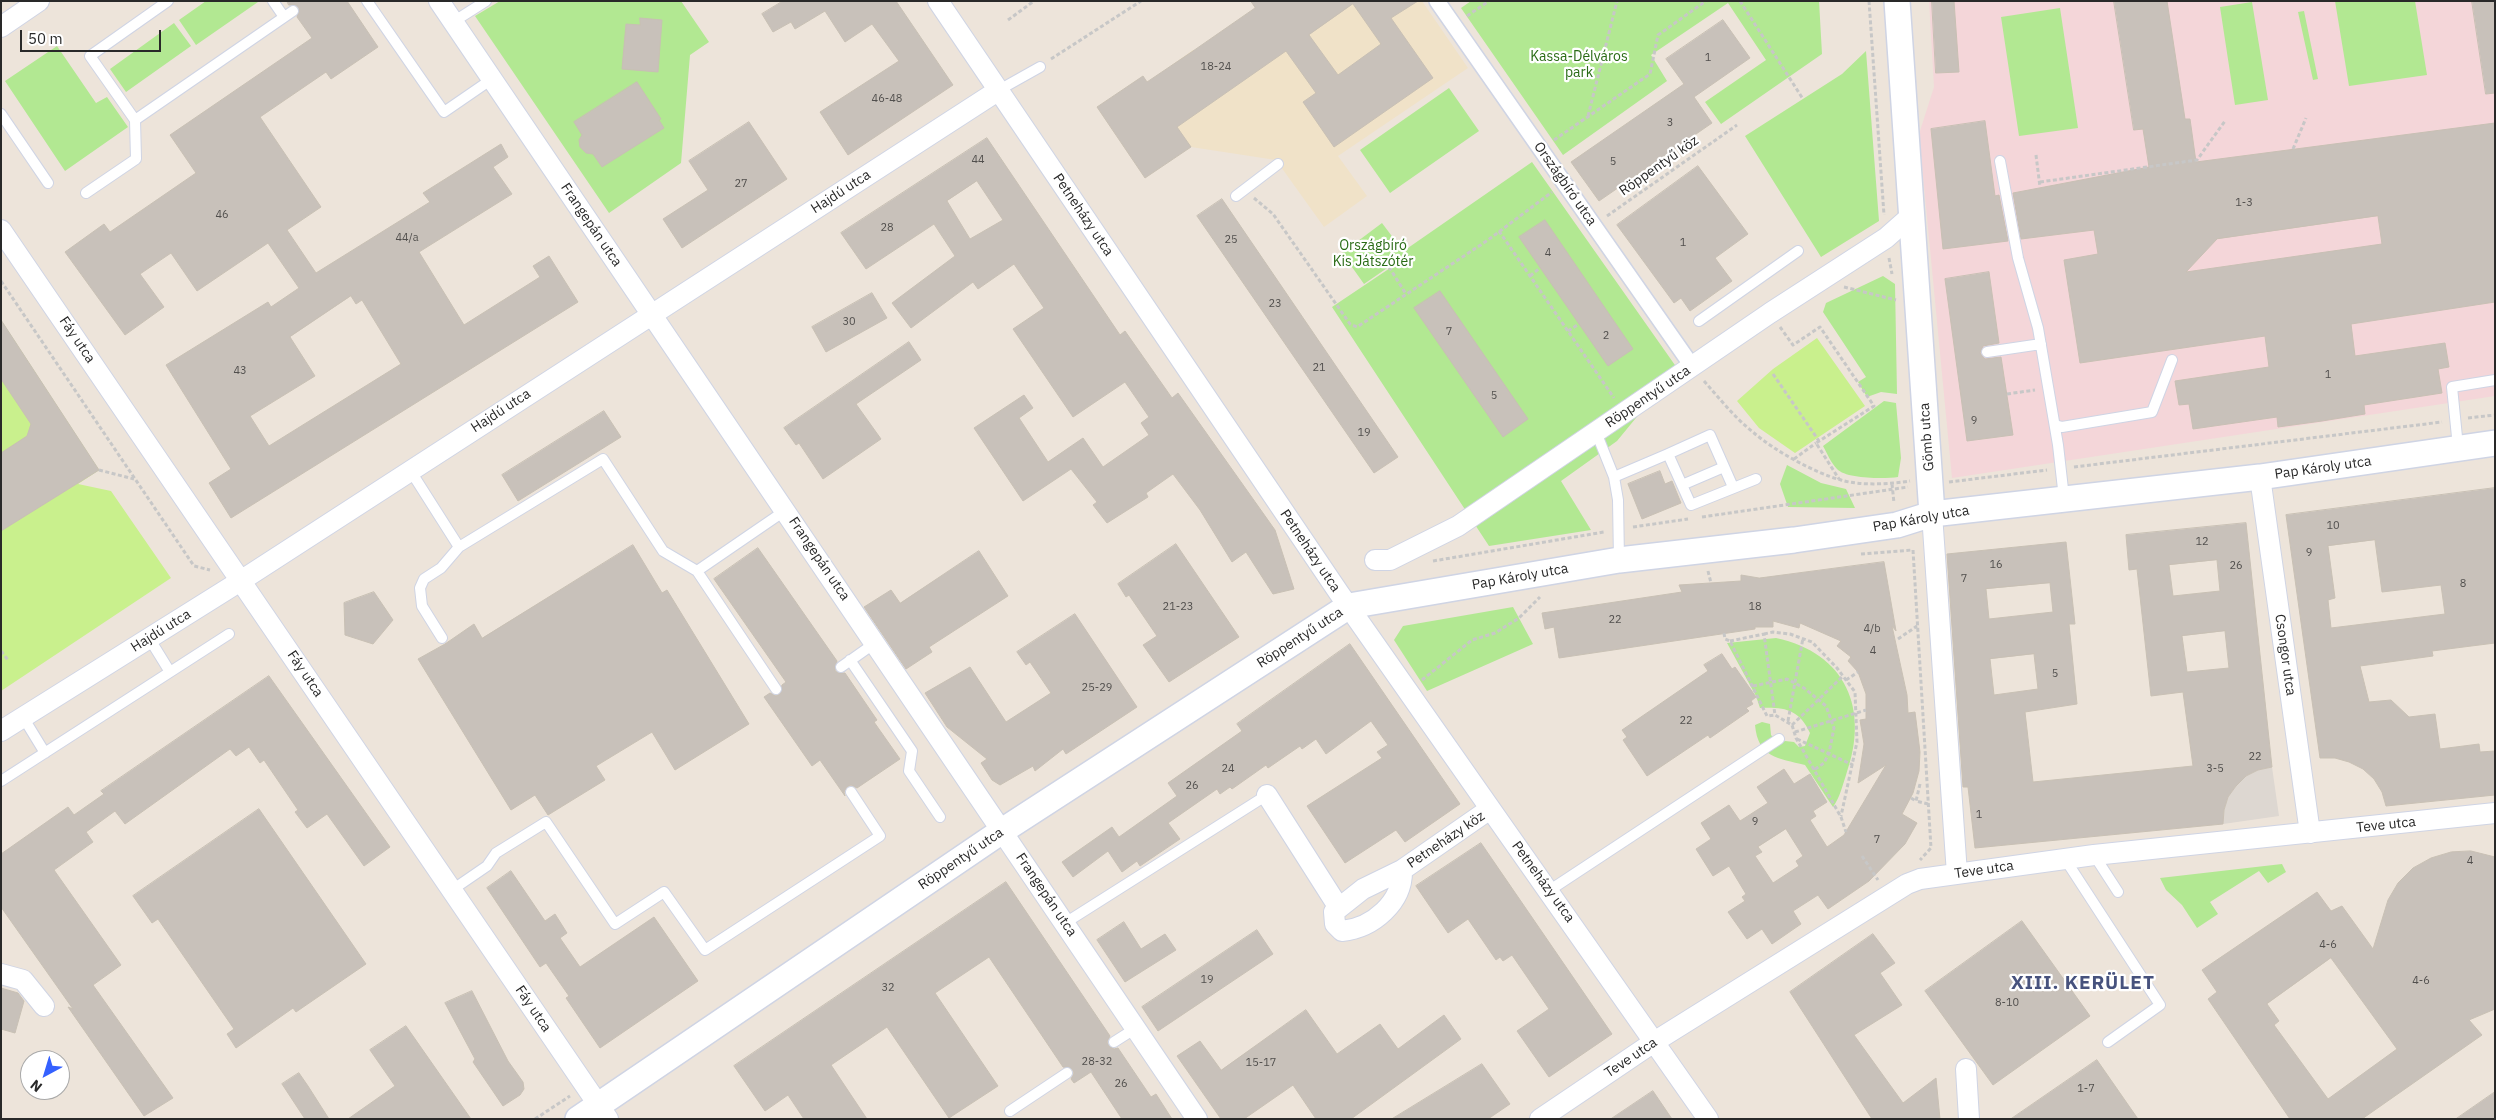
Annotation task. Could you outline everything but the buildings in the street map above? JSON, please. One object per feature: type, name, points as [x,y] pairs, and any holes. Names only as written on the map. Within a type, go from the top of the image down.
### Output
[{"type":"street","name":"Frangepán utca","points":[[439,1],[786,510],[1197,1119]]},
{"type":"street","name":"Petneházy utca","points":[[938,1],[1349,606],[1490,809],[1550,890],[1708,1119]]},
{"type":"street","name":"Országbíró utca","points":[[1437,1],[1692,366]]},
{"type":"street","name":"Gömb utca","points":[[1897,1],[1957,874]]},
{"type":"street","points":[[1,27],[37,2]]},
{"type":"street","name":"Hajdú utca","points":[[1,731],[242,580],[999,90]]},
{"type":"street","name":"Röppentyű utca","points":[[1375,560],[1390,560],[1458,526],[1692,366],[1886,238],[1912,215]]},
{"type":"street","name":"Fáy utca","points":[[1,230],[242,580],[597,1103]]},
{"type":"street","name":"Pap Károly utca","points":[[1349,606],[1619,560],[1897,525],[1932,514],[2260,477],[2495,443]]},
{"type":"street","name":"Csongor utca","points":[[2260,477],[2310,833]]},
{"type":"street","name":"Röppentyű utca","points":[[578,1119],[597,1103],[1002,830],[1349,606]]},
{"type":"street","points":[[1267,794],[1338,908]]},
{"type":"street","name":"Petneházy köz","points":[[1402,870],[1402,884],[1395,899],[1381,914],[1366,925],[1342,931],[1335,924],[1333,919],[1338,908],[1363,888],[1402,870],[1490,809]]},
{"type":"street","name":"Teve utca","points":[[1540,1119],[1654,1042],[1907,884],[1920,879],[2094,855],[2495,813]]},
{"type":"street","points":[[1,974],[23,980],[44,1006]]},
{"type":"street","points":[[1966,1069],[1969,1119]]},
{"type":"lane","points":[[86,193],[136,159],[135,120],[90,56],[168,1]]},
{"type":"lane","points":[[273,1],[284,17]]},
{"type":"lane","points":[[367,1],[444,112],[492,79]]},
{"type":"lane","points":[[453,22],[486,1]]},
{"type":"lane","points":[[135,120],[293,11]]},
{"type":"lane","points":[[999,90],[1040,67]]},
{"type":"lane","points":[[1,114],[48,183]]},
{"type":"lane","points":[[2000,161],[2018,258],[2041,344],[2055,425],[2064,499]]},
{"type":"lane","points":[[1240,193],[1278,164]]},
{"type":"lane","points":[[1699,321],[1798,251]]},
{"type":"lane","points":[[1987,352],[2041,344]]},
{"type":"lane","points":[[2055,425],[2062,428],[2152,412],[2172,360]]},
{"type":"lane","points":[[2458,448],[2452,387],[2495,380]]},
{"type":"lane","points":[[1596,432],[1614,478],[1618,500],[1619,560]]},
{"type":"lane","points":[[1614,478],[1710,436],[1733,487]]},
{"type":"lane","points":[[1668,454],[1691,505],[1756,479]]},
{"type":"lane","points":[[442,638],[422,606],[420,588],[424,580],[441,568],[459,547],[603,459],[663,550],[697,571],[776,689]]},
{"type":"lane","points":[[1682,485],[1724,467]]},
{"type":"lane","points":[[410,470],[459,547]]},
{"type":"lane","points":[[697,571],[786,510]]},
{"type":"lane","points":[[1,781],[229,634]]},
{"type":"lane","points":[[149,638],[170,672]]},
{"type":"lane","points":[[841,667],[875,643]]},
{"type":"lane","points":[[850,660],[912,751],[909,771],[940,817]]},
{"type":"lane","points":[[23,717],[45,752]]},
{"type":"lane","points":[[1550,890],[1778,739]]},
{"type":"lane","points":[[452,890],[487,866],[496,853],[546,822],[615,924],[664,892],[704,950],[880,836],[851,792]]},
{"type":"lane","points":[[1065,923],[1267,794]]},
{"type":"lane","points":[[2094,855],[2118,892]]},
{"type":"lane","points":[[2065,860],[2160,1005],[2108,1042]]},
{"type":"lane","points":[[1114,1042],[1136,1028]]},
{"type":"lane","points":[[1010,1111],[1067,1073]]},
{"type":"path","points":[[1008,20],[1034,1]]},
{"type":"path","points":[[1040,67],[1141,1]]},
{"type":"path","points":[[1454,25],[1489,1]]},
{"type":"path","points":[[1588,117],[1617,1]]},
{"type":"path","points":[[1541,150],[1650,74],[1658,35],[1706,1]]},
{"type":"path","points":[[1740,1],[1803,99]]},
{"type":"path","points":[[1869,1],[1886,238]]},
{"type":"path","points":[[2293,149],[2306,118]]},
{"type":"path","points":[[2040,182],[2197,160],[2226,121]]},
{"type":"path","name":"Röppentyű köz","points":[[1594,226],[1738,125]]},
{"type":"path","points":[[2036,155],[2040,187]]},
{"type":"path","points":[[1240,193],[1273,214],[1350,324],[1357,327],[1499,231],[1564,183]]},
{"type":"path","points":[[1499,231],[1625,412]]},
{"type":"path","points":[[1389,267],[1406,294]]},
{"type":"path","points":[[1530,276],[1540,268]]},
{"type":"path","points":[[1,281],[194,566],[242,580]]},
{"type":"path","points":[[1819,281],[1897,300]]},
{"type":"path","points":[[1770,314],[1793,345],[1820,327],[1874,406],[1794,459]]},
{"type":"path","points":[[1568,331],[1578,324]]},
{"type":"path","points":[[1692,366],[1730,411],[1755,435],[1794,459],[1840,480],[1892,484],[2061,469],[2495,415]]},
{"type":"path","points":[[1773,374],[1840,480]]},
{"type":"path","points":[[2007,394],[2029,391]]},
{"type":"path","points":[[99,470],[134,479]]},
{"type":"path","points":[[1423,563],[1619,529],[1930,480]]},
{"type":"path","points":[[1912,550],[1931,848],[1916,865]]},
{"type":"path","points":[[1420,681],[1472,640],[1496,633],[1519,618],[1540,597]]},
{"type":"path","points":[[1898,639],[1917,626]]},
{"type":"path","points":[[1730,641],[1773,632],[1804,638],[1812,642],[1855,692],[1857,742],[1841,817]]},
{"type":"path","points":[[1724,633],[1726,639],[1730,641],[1767,716],[1775,715],[1792,725],[1796,732],[1796,738],[1841,817],[1846,832]]},
{"type":"path","points":[[1764,634],[1772,681],[1775,715]]},
{"type":"path","points":[[1788,721],[1804,638]]},
{"type":"path","points":[[1,651],[8,660]]},
{"type":"path","points":[[1846,680],[1858,672]]},
{"type":"path","points":[[1792,725],[1843,676]]},
{"type":"path","points":[[1753,686],[1787,679],[1819,699],[1826,706],[1834,728],[1829,753],[1824,763],[1814,770]]},
{"type":"path","points":[[1778,739],[1866,710]]},
{"type":"path","points":[[1796,738],[1853,765]]},
{"type":"path","points":[[1916,801],[1920,784]]},
{"type":"path","points":[[1911,798],[1928,804]]},
{"type":"path","points":[[1862,856],[1877,880],[1883,875]]},
{"type":"path","points":[[535,1119],[597,1103]]},
{"type":"shaded area","points":[[1251,1],[1422,1],[1468,68],[1338,156],[1367,196],[1324,227],[1276,160],[1191,147],[1145,178],[1097,107],[1143,76],[1153,91],[1157,87],[1152,79],[1193,50],[1195,54],[1209,45],[1206,42],[1255,8]]},
{"type":"shaded area","points":[[1929,1],[2495,1],[2495,396],[1952,478],[1919,134],[1934,87]]},
{"type":"shaded area","points":[[2272,767],[2279,816],[2223,824],[2224,810],[2228,797],[2236,786],[2246,776],[2258,770]]},
{"type":"green space","points":[[206,1],[258,2],[196,45],[179,20]]},
{"type":"green space","points":[[500,1],[681,1],[709,42],[690,55],[681,163],[609,213],[475,16]]},
{"type":"green space","name":"Kassa-Délváros park","points":[[1471,1],[1819,1],[1822,54],[1721,124],[1705,102],[1766,60],[1728,3],[1651,55],[1667,81],[1563,155],[1461,8]]},
{"type":"green space","points":[[2335,1],[2415,1],[2427,75],[2349,86]]},
{"type":"green space","points":[[2252,2],[2268,100],[2235,105],[2220,7]]},
{"type":"green space","points":[[2060,8],[2078,128],[2019,136],[2001,17]]},
{"type":"green space","points":[[2304,11],[2318,79],[2313,80],[2298,12]]},
{"type":"green space","points":[[174,23],[191,46],[126,92],[110,69]]},
{"type":"green space","points":[[57,46],[96,103],[107,97],[128,127],[65,171],[5,81]]},
{"type":"green space","points":[[1866,51],[1879,221],[1821,257],[1745,136],[1842,74]]},
{"type":"green space","points":[[1449,88],[1479,131],[1390,193],[1360,150]]},
{"type":"green space","points":[[1532,162],[1677,368],[1617,441],[1561,481],[1591,530],[1489,546],[1332,307],[1408,256],[1405,250]]},
{"type":"green space","name":"Országbíró Kis Játszótér","points":[[1382,223],[1406,255],[1364,284],[1342,253]]},
{"type":"green space","points":[[1883,276],[1895,284],[1897,394],[1881,392],[1867,397],[1858,382],[1866,377],[1823,312],[1826,303]]},
{"type":"green space","points":[[1,320],[99,470],[78,484],[111,491],[171,578],[1,691]]},
{"type":"green space","points":[[1817,338],[1865,406],[1795,453],[1759,428],[1737,401],[1773,369]]},
{"type":"green space","points":[[1884,401],[1896,403],[1901,458],[1898,477],[1884,478],[1848,475],[1837,469],[1823,446]]},
{"type":"green space","points":[[1787,465],[1821,483],[1846,489],[1855,508],[1788,507],[1780,484]]},
{"type":"green space","points":[[1513,607],[1533,644],[1427,691],[1394,640],[1403,626]]},
{"type":"green space","points":[[1776,638],[1800,645],[1820,656],[1835,671],[1846,687],[1853,707],[1855,728],[1853,751],[1841,792],[1833,807],[1805,765],[1771,755],[1760,744],[1757,736],[1755,725],[1762,722],[1770,724],[1771,735],[1779,744],[1785,741],[1794,742],[1799,747],[1805,746],[1810,733],[1801,719],[1790,711],[1776,708],[1760,708],[1756,696],[1727,643]]},
{"type":"green space","points":[[2282,864],[2286,872],[2268,883],[2259,871],[2210,902],[2218,914],[2197,928],[2182,905],[2166,890],[2160,878]]},
{"type":"district","name":"XIII. KERÜLET","points":[[2083,984]]}]
